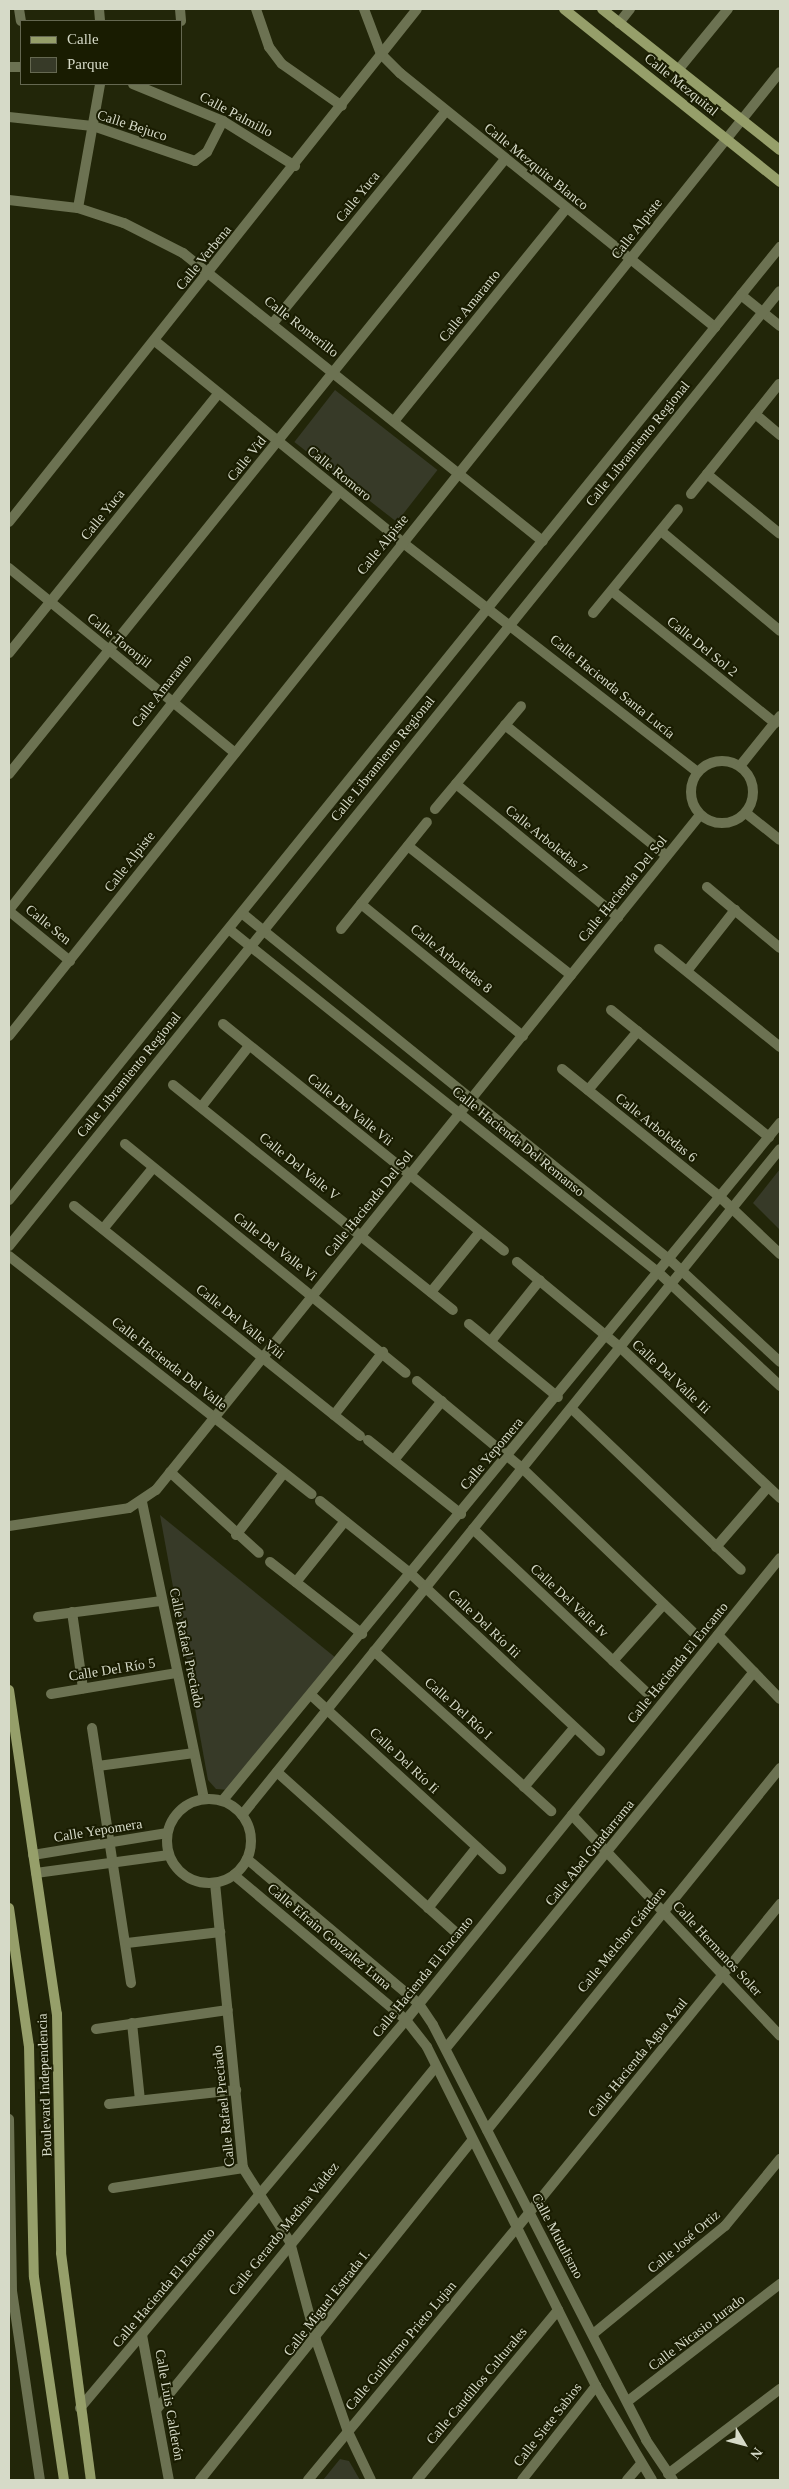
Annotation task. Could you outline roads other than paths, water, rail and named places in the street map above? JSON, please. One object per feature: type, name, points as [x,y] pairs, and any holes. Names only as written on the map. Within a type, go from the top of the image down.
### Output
[{"type":"main road","name":"Calle Mezquital","points":[[564,9],[780,182]]},
{"type":"main road","name":"Calle Mezquital","points":[[602,9],[780,150]]},
{"type":"main road","name":"Boulevard Independencia","points":[[9,1690],[57,2014],[61,2253],[91,2480]]},
{"type":"main road","name":"Boulevard Independencia","points":[[9,1908],[29,2046],[34,2277],[64,2480]]},
{"type":"street","points":[[256,9],[269,47],[282,64],[342,106]]},
{"type":"street","name":"Calle Mezquite Blanco","points":[[364,9],[382,54],[446,112],[715,327]]},
{"type":"street","name":"Calle Verbena","points":[[9,522],[211,272],[417,9]]},
{"type":"street","points":[[619,23],[630,9]]},
{"type":"street","points":[[678,70],[728,9]]},
{"type":"street","name":"Calle Alpiste","points":[[9,1036],[402,542],[780,72]]},
{"type":"street","points":[[78,208],[100,85]]},
{"type":"street","name":"Calle Palmillo","points":[[136,85],[166,95],[223,121],[295,166]]},
{"type":"street","points":[[166,95],[169,85]]},
{"type":"street","name":"Calle Yuca","points":[[273,323],[446,112]]},
{"type":"street","name":"Calle Bejuco","points":[[9,117],[93,126],[196,161],[207,152],[223,121]]},
{"type":"street","name":"Calle Vid","points":[[9,774],[336,372],[505,160]]},
{"type":"street","name":"Calle Romerillo","points":[[9,200],[78,208],[124,223],[211,272],[543,541]]},
{"type":"street","name":"Calle Amaranto","points":[[395,420],[566,209]]},
{"type":"street","name":"Calle Libramiento Regional","points":[[9,1200],[243,914],[780,247]]},
{"type":"street","name":"Calle Libramiento Regional","points":[[9,1246],[510,623],[780,291]]},
{"type":"street","points":[[741,295],[780,326]]},
{"type":"street","name":"Calle Romero","points":[[155,341],[339,492],[510,623]]},
{"type":"street","points":[[691,494],[779,384]]},
{"type":"street","name":"Calle Yuca","points":[[9,653],[219,393]]},
{"type":"street","points":[[755,414],[780,435]]},
{"type":"street","points":[[707,474],[780,534]]},
{"type":"street","name":"Calle Amaranto","points":[[9,910],[171,701],[339,492]]},
{"type":"street","points":[[593,613],[678,509]]},
{"type":"street","points":[[661,531],[780,631]]},
{"type":"street","name":"Calle Toronjil","points":[[9,568],[235,753]]},
{"type":"street","name":"Calle Del Sol 2","points":[[612,591],[777,720]]},
{"type":"street","name":"Calle Hacienda Santa Lucía","points":[[510,623],[697,772]]},
{"type":"street","points":[[436,810],[521,706]]},
{"type":"street","points":[[740,766],[777,720]]},
{"type":"street","points":[[505,725],[667,856]]},
{"type":"street","points":[[718,760],[740,766],[754,788],[746,812],[724,824],[700,815],[690,794],[697,772],[718,760]]},
{"type":"street","name":"Calle Arboledas 7","points":[[456,784],[618,917]]},
{"type":"street","points":[[746,812],[780,840]]},
{"type":"street","name":"Calle Hacienda Del Sol","points":[[9,1526],[115,1511],[142,1502],[215,1418],[261,1358],[474,1099],[700,815]]},
{"type":"street","points":[[341,929],[426,822]]},
{"type":"street","points":[[408,846],[571,975]]},
{"type":"street","points":[[707,887],[780,948]]},
{"type":"street","name":"Calle Arboledas 8","points":[[361,904],[523,1036]]},
{"type":"street","name":"Calle Sen","points":[[9,910],[70,961]]},
{"type":"street","points":[[686,971],[735,910]]},
{"type":"street","name":"Calle Hacienda Del Remanso","points":[[243,914],[474,1099],[670,1260],[780,1362]]},
{"type":"street","name":"Calle Hacienda Del Remanso","points":[[230,930],[659,1273],[780,1386]]},
{"type":"street","points":[[659,949],[780,1047]]},
{"type":"street","points":[[611,1010],[769,1137]]},
{"type":"street","name":"Calle Del Valle Vii","points":[[223,1024],[504,1252]]},
{"type":"street","points":[[588,1090],[638,1031]]},
{"type":"street","points":[[202,1106],[249,1046]]},
{"type":"street","name":"Calle Arboledas 6","points":[[562,1069],[732,1208],[780,1254]]},
{"type":"street","name":"Calle Del Valle V","points":[[173,1085],[202,1106],[453,1310]]},
{"type":"street","name":"Calle Yepomera","points":[[222,1800],[558,1397],[780,1123]]},
{"type":"street","name":"Calle Del Valle Vi","points":[[125,1144],[383,1352],[406,1373]]},
{"type":"street","points":[[242,1815],[572,1409],[780,1149]]},
{"type":"street","points":[[103,1229],[153,1168]]},
{"type":"street","name":"Calle Del Valle Viii","points":[[74,1206],[261,1358],[394,1460]]},
{"type":"street","points":[[431,1292],[479,1233]]},
{"type":"street","name":"Calle Hacienda Del Valle","points":[[9,1256],[311,1494]]},
{"type":"street","name":"Calle Del Valle Iii","points":[[517,1262],[608,1336],[780,1498]]},
{"type":"street","points":[[491,1341],[540,1280]]},
{"type":"street","points":[[470,1324],[558,1397]]},
{"type":"street","points":[[334,1415],[383,1352]]},
{"type":"street","points":[[417,1381],[523,1469],[694,1633]]},
{"type":"street","points":[[442,1401],[394,1460],[460,1514]]},
{"type":"street","points":[[572,1409],[741,1570]]},
{"type":"street","points":[[170,1472],[259,1553]]},
{"type":"street","points":[[236,1534],[284,1473]]},
{"type":"street","points":[[716,1547],[768,1487]]},
{"type":"street","name":"Calle Del Río Iii","points":[[320,1501],[411,1574],[600,1751]]},
{"type":"street","name":"Calle Rafael Preciado","points":[[142,1502],[204,1799]]},
{"type":"street","points":[[296,1582],[345,1521]]},
{"type":"street","name":"Calle Del Valle Iv","points":[[473,1529],[646,1692]]},
{"type":"street","points":[[270,1562],[362,1634]]},
{"type":"street","name":"Calle Hacienda El Encanto","points":[[80,2408],[259,2198],[718,1635],[778,1565]]},
{"type":"street","points":[[38,1617],[162,1601]]},
{"type":"street","points":[[613,1661],[664,1604]]},
{"type":"street","points":[[72,1612],[83,1688]]},
{"type":"street","points":[[718,1635],[780,1699]]},
{"type":"street","name":"Calle Del Río I","points":[[374,1651],[552,1811]]},
{"type":"street","name":"Calle Abel Guadarrama","points":[[446,2048],[608,1853],[754,1672]]},
{"type":"street","name":"Calle Del Río 5","points":[[51,1694],[178,1673]]},
{"type":"street","name":"Calle Del Río Ii","points":[[311,1695],[501,1869]]},
{"type":"street","points":[[92,1728],[127,1944],[131,1983]]},
{"type":"street","points":[[524,1787],[574,1728]]},
{"type":"street","points":[[98,1766],[194,1753]]},
{"type":"street","name":"Calle Melchor Gándara","points":[[487,2130],[662,1911],[780,1768]]},
{"type":"street","points":[[277,1772],[454,1931]]},
{"type":"street","points":[[204,1799],[222,1800],[242,1815],[252,1841],[247,1859],[234,1875],[215,1883],[187,1877],[169,1855],[167,1833],[176,1814],[204,1799]]},
{"type":"street","name":"Calle Hermanos Soler","points":[[572,1815],[780,2034]]},
{"type":"street","name":"Calle Yepomera","points":[[34,1855],[167,1833]]},
{"type":"street","points":[[428,1908],[478,1847]]},
{"type":"street","points":[[36,1873],[169,1855]]},
{"type":"street","name":"Calle Efrain Gonzalez Luna","points":[[247,1859],[419,2004]]},
{"type":"street","name":"Calle Efrain Gonzalez Luna","points":[[234,1875],[406,2020]]},
{"type":"street","name":"Calle Rafael Preciado","points":[[215,1883],[243,2168],[259,2198],[290,2242],[316,2340],[348,2432],[371,2480]]},
{"type":"street","name":"Calle Hacienda Agua Azul","points":[[516,2229],[780,1904]]},
{"type":"street","points":[[127,1944],[220,1932]]},
{"type":"street","name":"Calle Mutulismo","points":[[419,2004],[446,2048],[529,2214],[670,2477]]},
{"type":"street","points":[[96,2029],[228,2010]]},
{"type":"street","points":[[406,2020],[427,2047],[472,2141],[596,2386],[652,2480]]},
{"type":"street","points":[[132,2023],[140,2100]]},
{"type":"street","points":[[427,2047],[446,2048]]},
{"type":"street","name":"Calle Gerardo Medina Valdez","points":[[156,2410],[290,2242],[436,2067]]},
{"type":"street","points":[[109,2104],[236,2090]]},
{"type":"street","points":[[9,2119],[12,2292],[40,2480]]},
{"type":"street","name":"Calle Miguel Estrada I.","points":[[200,2480],[316,2340],[472,2141]]},
{"type":"street","name":"Calle José Ortiz","points":[[593,2334],[725,2226],[780,2159]]},
{"type":"street","points":[[113,2188],[243,2168]]},
{"type":"street","name":"Calle Guillermo Prieto Lujan","points":[[308,2480],[516,2229]]},
{"type":"street","name":"Calle Nicasio Jurado","points":[[628,2401],[780,2284]]},
{"type":"street","name":"Calle Caudillos Culturales","points":[[416,2480],[558,2310]]},
{"type":"street","name":"Calle Luis Calderón","points":[[142,2335],[169,2480]]},
{"type":"street","name":"Calle Siete Sabios","points":[[522,2480],[596,2386]]},
{"type":"street","points":[[670,2477],[780,2389]]},
{"type":"street","points":[[627,2480],[641,2464]]}]
